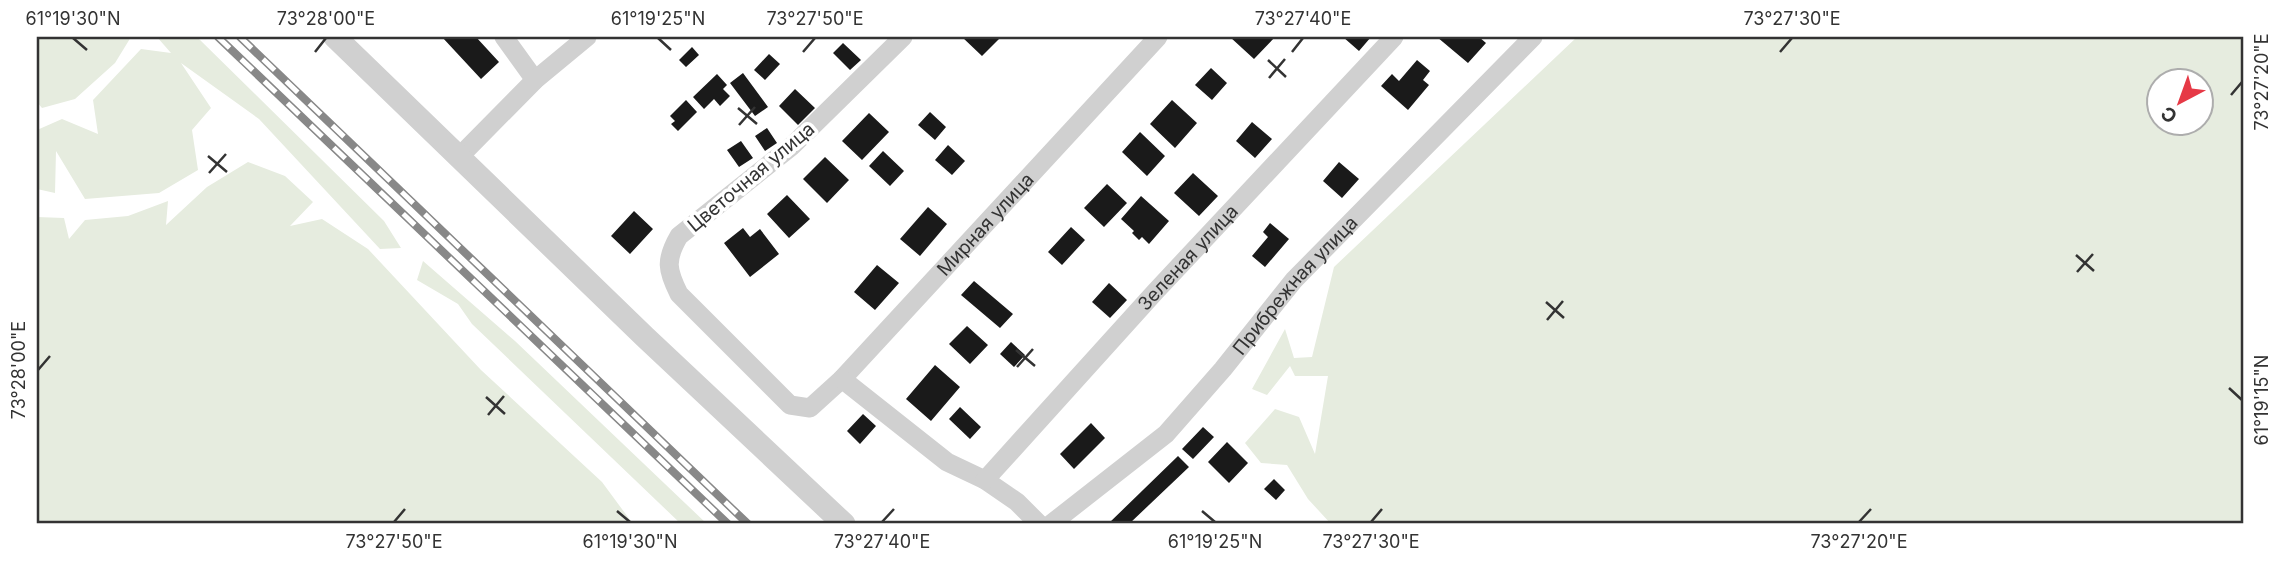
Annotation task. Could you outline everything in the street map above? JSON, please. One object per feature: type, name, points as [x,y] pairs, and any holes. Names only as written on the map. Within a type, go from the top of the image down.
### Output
[{"type":"street","points":[[335,37],[844,524]]},
{"type":"street","points":[[504,37],[535,80]]},
{"type":"street","points":[[458,157],[535,80],[587,37]]},
{"type":"street","name":"Цветочная улица","points":[[810,408],[790,405],[680,294],[669,273],[670,252],[679,236],[792,146],[903,37]]},
{"type":"street","name":"Мирная улица","points":[[810,408],[842,379],[1158,37]]},
{"type":"street","name":"Зеленая улица","points":[[985,480],[1155,292],[1394,37]]},
{"type":"street","name":"Прибрежная улица","points":[[1051,524],[1166,433],[1223,369],[1294,280],[1533,37]]},
{"type":"street","points":[[842,379],[947,462],[985,480],[1017,502],[1039,524]]},
{"type":"shaded area","points":[[37,37],[131,37],[115,63],[75,99],[42,108],[37,102]]},
{"type":"shaded area","points":[[157,37],[197,37],[384,221],[401,248],[380,249],[259,119],[181,63],[211,108],[192,130],[198,170],[159,193],[85,199],[56,151],[55,193],[37,189],[37,130],[62,119],[98,134],[93,100],[141,49],[171,53]]},
{"type":"shaded area","points":[[1577,37],[2244,37],[2244,524],[1331,524],[1308,499],[1287,465],[1261,463],[1245,443],[1275,409],[1299,417],[1315,454],[1328,376],[1295,376],[1290,366],[1267,395],[1252,389],[1285,329],[1294,358],[1312,357],[1334,267]]},
{"type":"shaded area","points":[[248,162],[285,176],[313,202],[290,226],[322,219],[368,249],[481,370],[602,482],[633,524],[37,524],[37,217],[64,218],[69,239],[85,220],[128,216],[168,201],[166,225],[207,187]]},
{"type":"shaded area","points":[[423,261],[515,341],[707,524],[681,524],[472,324],[458,304],[417,280]]},
{"type":"building","points":[[442,37],[476,37],[499,62],[481,79]]},
{"type":"building","points":[[962,37],[1001,37],[982,56]]},
{"type":"building","points":[[1230,37],[1275,37],[1254,59]]},
{"type":"building","points":[[1343,37],[1371,37],[1359,51]]},
{"type":"building","points":[[1437,37],[1479,37],[1486,43],[1468,63]]},
{"type":"building","points":[[843,43],[861,60],[850,70],[833,53]]},
{"type":"building","points":[[692,47],[699,55],[686,67],[679,60]]},
{"type":"building","points":[[769,54],[780,64],[765,80],[754,70]]},
{"type":"building","points":[[1417,60],[1430,71],[1423,80],[1429,85],[1408,110],[1381,86],[1392,74],[1399,81]]},
{"type":"building","points":[[1211,68],[1227,83],[1212,100],[1195,85]]},
{"type":"building","points":[[743,73],[768,107],[755,116],[730,83]]},
{"type":"building","points":[[717,74],[727,85],[723,89],[730,96],[720,106],[714,99],[704,109],[693,97]]},
{"type":"building","points":[[795,89],[815,108],[798,125],[779,106]]},
{"type":"building","points":[[686,100],[697,112],[678,131],[671,124],[675,121],[670,116]]},
{"type":"building","points":[[1172,100],[1197,123],[1175,148],[1150,124]]},
{"type":"building","points":[[930,112],[946,127],[935,140],[918,125]]},
{"type":"building","points":[[869,113],[889,132],[862,160],[842,141]]},
{"type":"building","points":[[1252,122],[1272,139],[1255,158],[1236,141]]},
{"type":"building","points":[[767,128],[777,143],[765,151],[755,136]]},
{"type":"building","points":[[1140,132],[1165,156],[1147,176],[1122,152]]},
{"type":"building","points":[[741,141],[753,158],[739,167],[727,150]]},
{"type":"building","points":[[948,145],[965,161],[952,175],[935,160]]},
{"type":"building","points":[[883,151],[904,171],[890,186],[869,166]]},
{"type":"building","points":[[825,157],[849,180],[827,203],[803,179]]},
{"type":"building","points":[[1339,162],[1359,179],[1342,198],[1323,181]]},
{"type":"building","points":[[1193,173],[1218,196],[1199,216],[1174,193]]},
{"type":"building","points":[[1107,184],[1127,203],[1104,227],[1084,208]]},
{"type":"building","points":[[787,195],[810,219],[789,238],[767,214]]},
{"type":"building","points":[[1141,196],[1169,221],[1149,244],[1142,237],[1139,240],[1121,219]]},
{"type":"building","points":[[928,207],[947,224],[920,256],[900,239]]},
{"type":"building","points":[[634,211],[653,229],[630,254],[611,236]]},
{"type":"building","points":[[1270,223],[1289,239],[1265,267],[1252,256],[1268,237],[1263,232]]},
{"type":"building","points":[[1071,227],[1085,240],[1062,265],[1048,252]]},
{"type":"building","points":[[743,228],[750,237],[760,229],[779,254],[750,277],[724,243]]},
{"type":"building","points":[[877,265],[899,283],[875,310],[854,292]]},
{"type":"building","points":[[974,281],[1013,314],[1000,328],[961,295]]},
{"type":"building","points":[[1109,283],[1127,300],[1110,318],[1092,302]]},
{"type":"building","points":[[967,326],[988,345],[970,364],[949,344]]},
{"type":"building","points":[[1011,342],[1025,355],[1014,367],[1000,354]]},
{"type":"building","points":[[935,365],[960,387],[931,421],[906,399]]},
{"type":"building","points":[[960,407],[981,427],[970,439],[949,419]]},
{"type":"building","points":[[863,414],[876,426],[860,444],[847,431]]},
{"type":"building","points":[[1091,423],[1105,438],[1074,469],[1060,454]]},
{"type":"building","points":[[1203,427],[1214,437],[1193,459],[1182,449]]},
{"type":"building","points":[[1227,442],[1248,463],[1229,483],[1208,462]]},
{"type":"building","points":[[1178,456],[1189,467],[1129,524],[1108,524]]},
{"type":"building","points":[[1274,479],[1285,490],[1276,500],[1264,489]]},
{"type":"railway","points":[[218,37],[728,524]]},
{"type":"railway","points":[[240,37],[748,524]]}]
